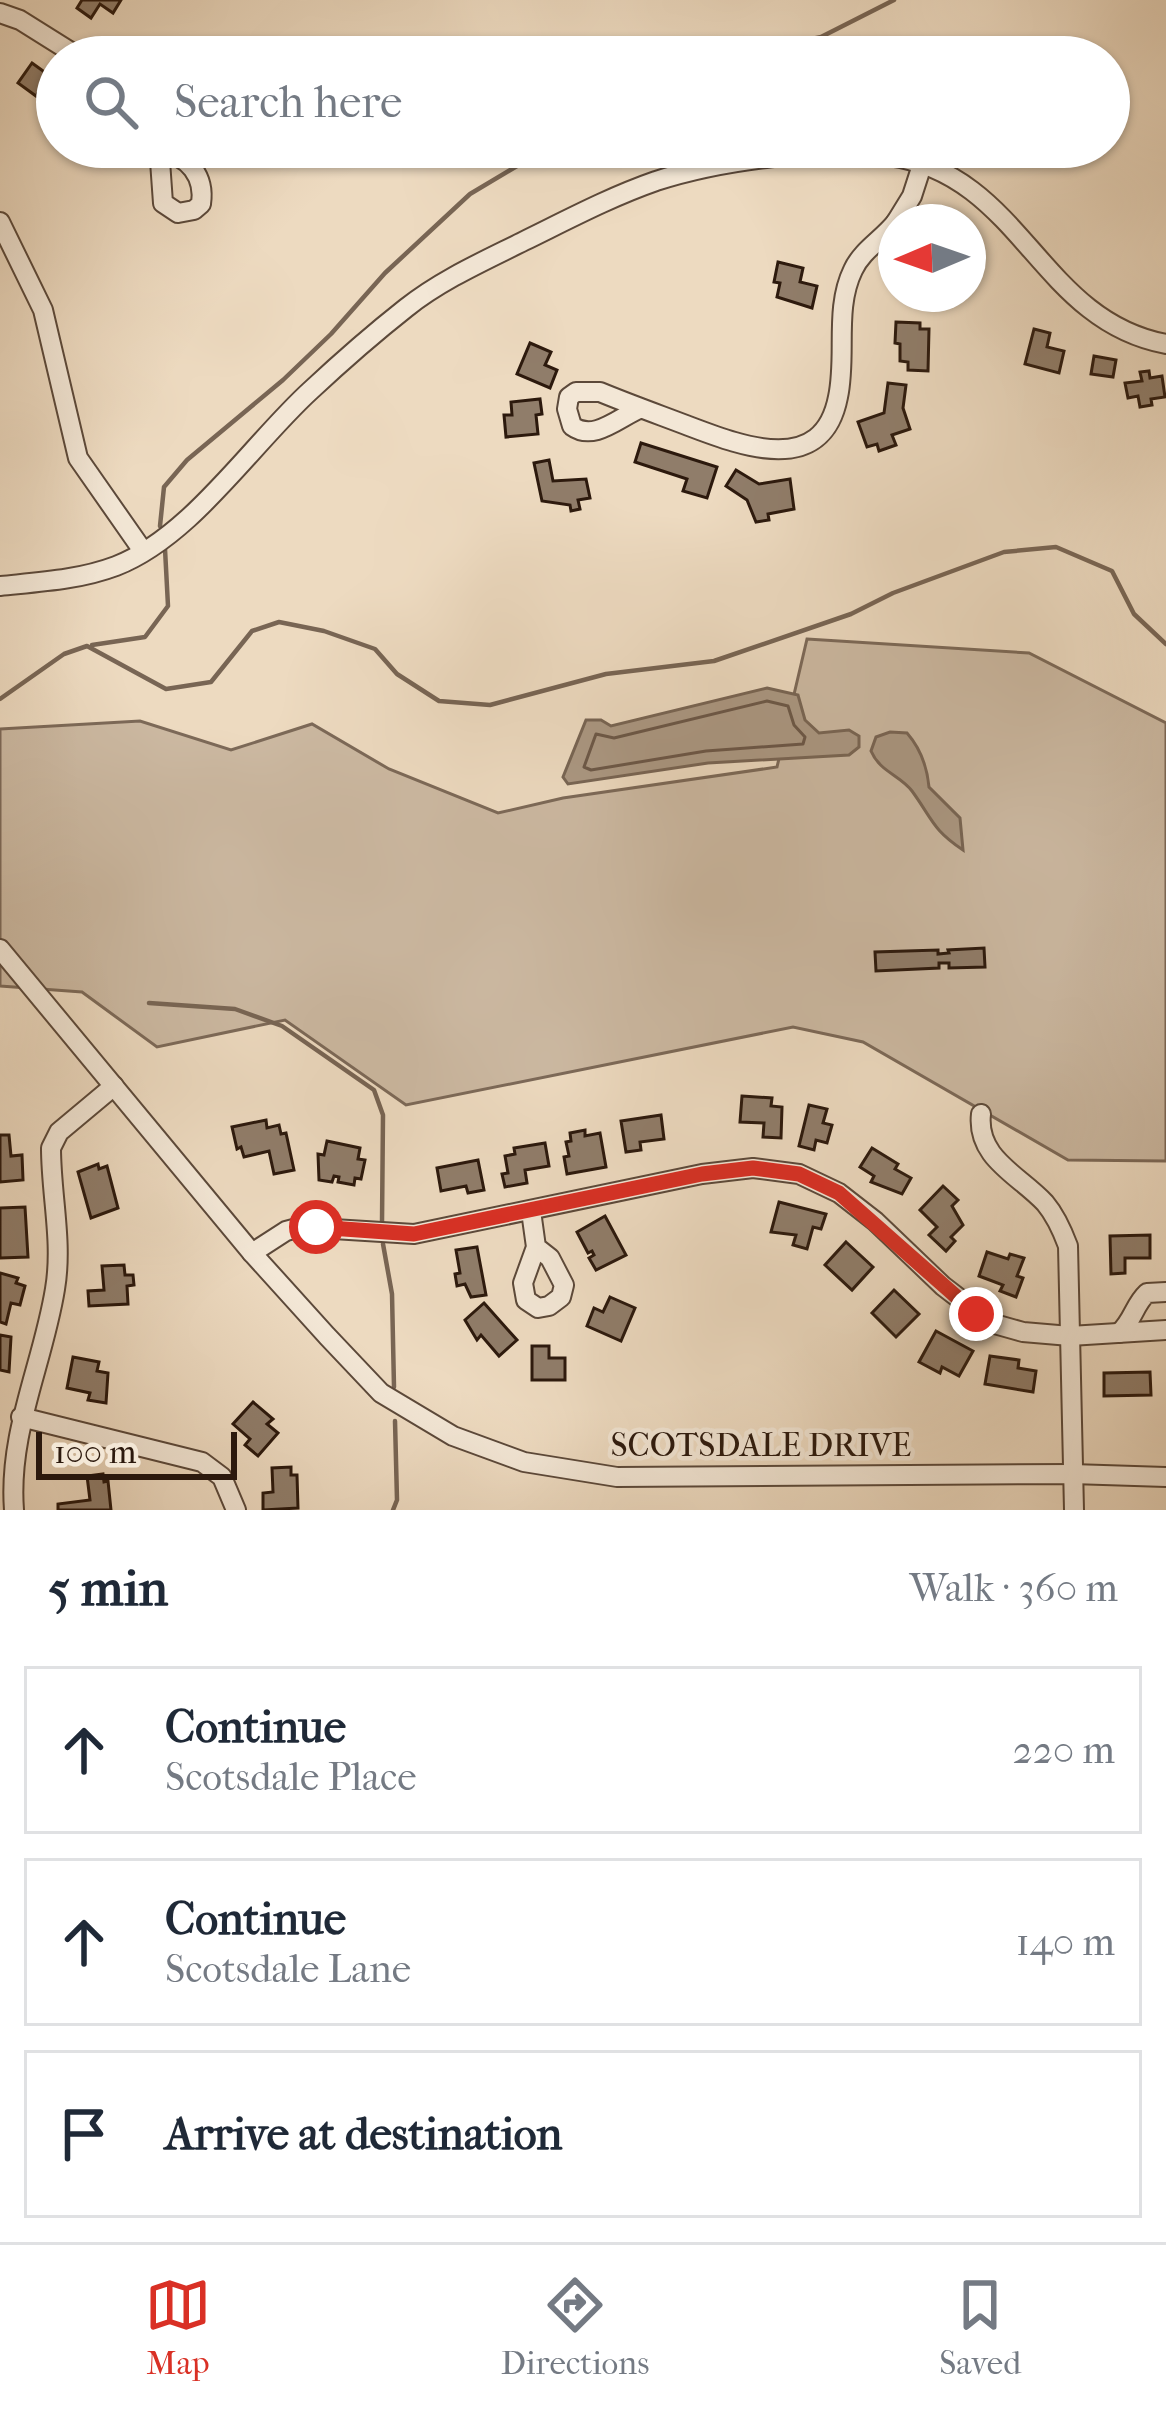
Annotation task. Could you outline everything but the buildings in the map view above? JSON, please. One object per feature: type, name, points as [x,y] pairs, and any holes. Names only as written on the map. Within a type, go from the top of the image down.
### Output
[{"type":"street","points":[[0,13],[46,36]]},
{"type":"street","points":[[0,586],[76,578],[118,565],[143,551],[193,513],[312,389],[408,306],[485,260],[621,195],[717,168]]},
{"type":"street","points":[[906,204],[920,168]]},
{"type":"street","points":[[933,168],[981,195],[1085,309],[1124,332],[1166,344]]},
{"type":"street","points":[[0,222],[43,310],[78,458],[143,551]]},
{"type":"street","points":[[641,408],[760,449],[798,447],[822,434],[839,396],[843,299],[855,264],[878,240]]},
{"type":"street","name":"SCOTSDALE DRIVE","points":[[0,949],[251,1253],[382,1393],[453,1436],[524,1462],[617,1477],[1166,1477]]},
{"type":"street","points":[[14,1510],[14,1450],[55,1293],[59,1258],[51,1148],[59,1132],[114,1086]]},
{"type":"street","points":[[981,1114],[981,1138],[991,1156],[1041,1198],[1068,1246],[1074,1510]]},
{"type":"street","points":[[251,1253],[301,1227],[414,1234],[702,1174],[756,1168],[799,1174],[839,1193],[991,1323],[1023,1332],[1070,1336],[1166,1330]]},
{"type":"street","points":[[531,1211],[536,1247]]},
{"type":"street","points":[[1119,1333],[1131,1322],[1138,1301],[1148,1293],[1166,1292]]},
{"type":"street","points":[[21,1417],[202,1462],[222,1477],[236,1510]]},
{"type":"shaded area","points":[[807,639],[1029,653],[1166,723],[1166,1161],[1068,1160],[863,1042],[793,1027],[406,1105],[285,1020],[157,1047],[82,992],[0,986],[0,729],[140,721],[231,750],[312,724],[389,769],[498,813],[563,798],[777,767]]},
{"type":"water","points":[[767,688],[798,695],[805,720],[819,733],[849,730],[859,736],[859,747],[849,755],[708,763],[568,784],[563,777],[586,720],[611,726]]},
{"type":"water","points":[[907,733],[916,745],[929,787],[960,818],[963,850],[939,830],[907,786],[875,758],[871,751],[876,737]]},
{"type":"waterway","points":[[823,36],[894,0]]},
{"type":"waterway","points":[[160,526],[164,487],[187,460],[283,380],[385,273],[470,194],[514,168]]},
{"type":"waterway","points":[[0,699],[64,654],[87,646],[166,689],[211,682],[252,631],[279,622],[375,649],[397,674],[439,701],[490,705],[606,674],[714,661],[851,614],[893,593],[1004,552],[1056,547],[1112,571],[1134,614],[1166,644]]},
{"type":"waterway","points":[[92,645],[145,637],[168,606],[165,549]]},
{"type":"waterway","points":[[149,1003],[235,1009],[282,1026],[374,1090],[383,1115],[382,1222]]},
{"type":"waterway","points":[[383,1244],[392,1294],[394,1387]]},
{"type":"waterway","points":[[393,1510],[397,1500],[395,1421]]},
{"type":"route","points":[[316,1227],[414,1234],[702,1174],[753,1168],[799,1174],[839,1193],[875,1221],[976,1314]]}]
